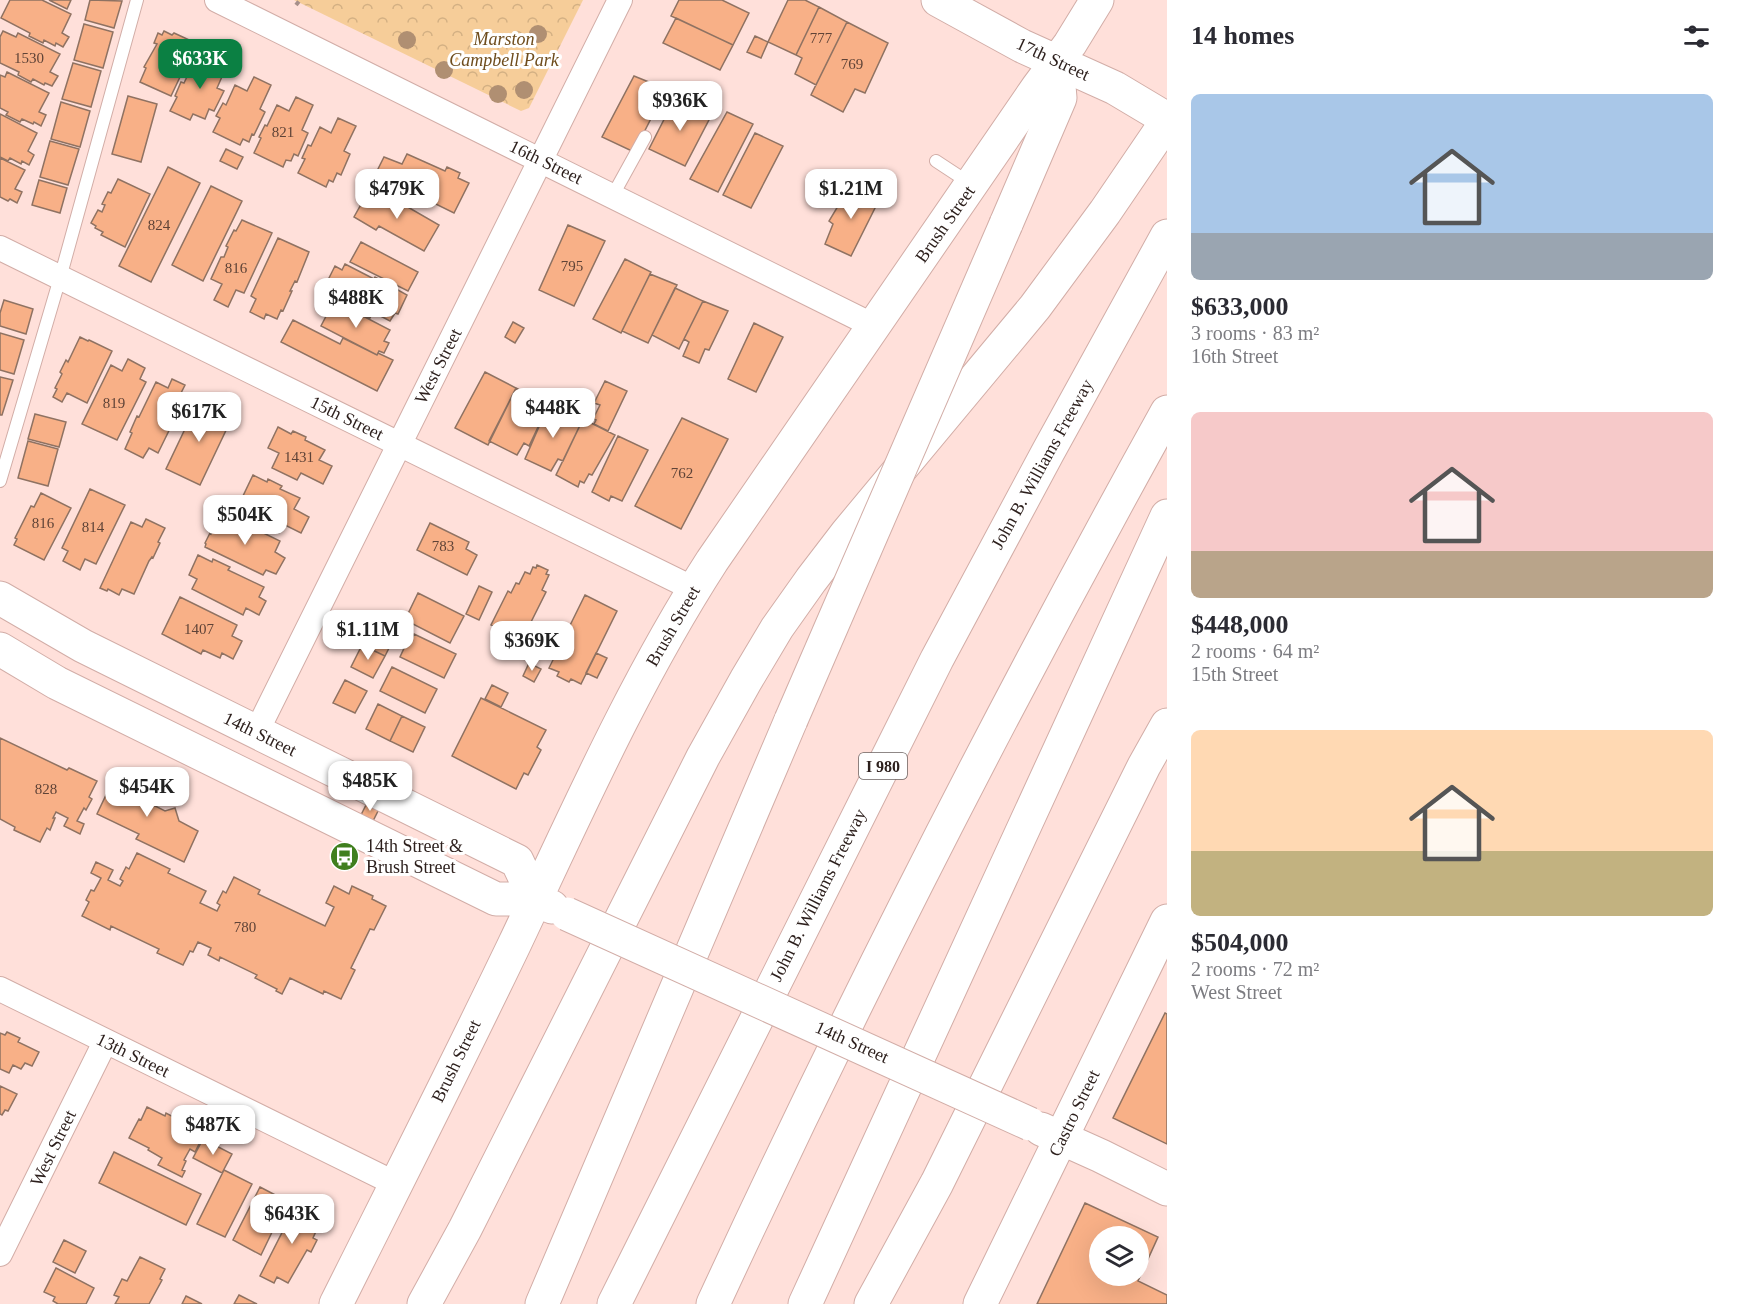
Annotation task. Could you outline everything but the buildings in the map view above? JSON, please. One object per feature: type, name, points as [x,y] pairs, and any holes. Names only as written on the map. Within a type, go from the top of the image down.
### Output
[{"type":"main road","name":"17th Street","points":[[939,0],[1022,46],[1115,88],[1167,120]]},
{"type":"main road","name":"Brush Street","points":[[336,1304],[656,654],[694,589],[1083,24],[1097,0]]},
{"type":"main road","points":[[542,1304],[1060,98],[1057,62]]},
{"type":"main road","points":[[424,1304],[465,1229],[689,784],[736,696],[772,637],[811,580],[848,532],[1035,307],[1105,212],[1167,120]]},
{"type":"main road","name":"John B. Williams Freeway","points":[[614,1304],[937,659],[1167,236]]},
{"type":"main road","points":[[713,1304],[802,1115],[944,830],[1080,570],[1167,412]]},
{"type":"main road","points":[[805,1304],[1167,516]]},
{"type":"main road","name":"14th Street","points":[[0,598],[83,646],[517,861],[535,899]]},
{"type":"main road","name":"14th Street","points":[[0,649],[57,683],[496,899],[535,899],[1101,1156],[1167,1189]]},
{"type":"main road","points":[[871,1304],[932,1193],[1144,766],[1167,725]]},
{"type":"main road","name":"Castro Street","points":[[980,1304],[1167,921]]},
{"type":"street","name":"16th Street","points":[[217,0],[874,326]]},
{"type":"street","name":"West Street","points":[[256,733],[620,0]]},
{"type":"street","name":"15th Street","points":[[0,248],[694,589]]},
{"type":"street","name":"13th Street","points":[[0,989],[396,1184]]},
{"type":"street","name":"West Street","points":[[0,1254],[105,1041]]},
{"type":"lane","points":[[0,482],[60,278],[137,0]]},
{"type":"lane","points":[[613,195],[645,137]]},
{"type":"lane","points":[[936,161],[972,185]]},
{"type":"path","points":[[296,5],[300,0]]},
{"type":"green space","name":"Marston Campbell Park","points":[[294,0],[583,0],[529,108],[521,111]]},
{"type":"place","name":"14th Street & Brush Street","points":[[345,856]]}]
